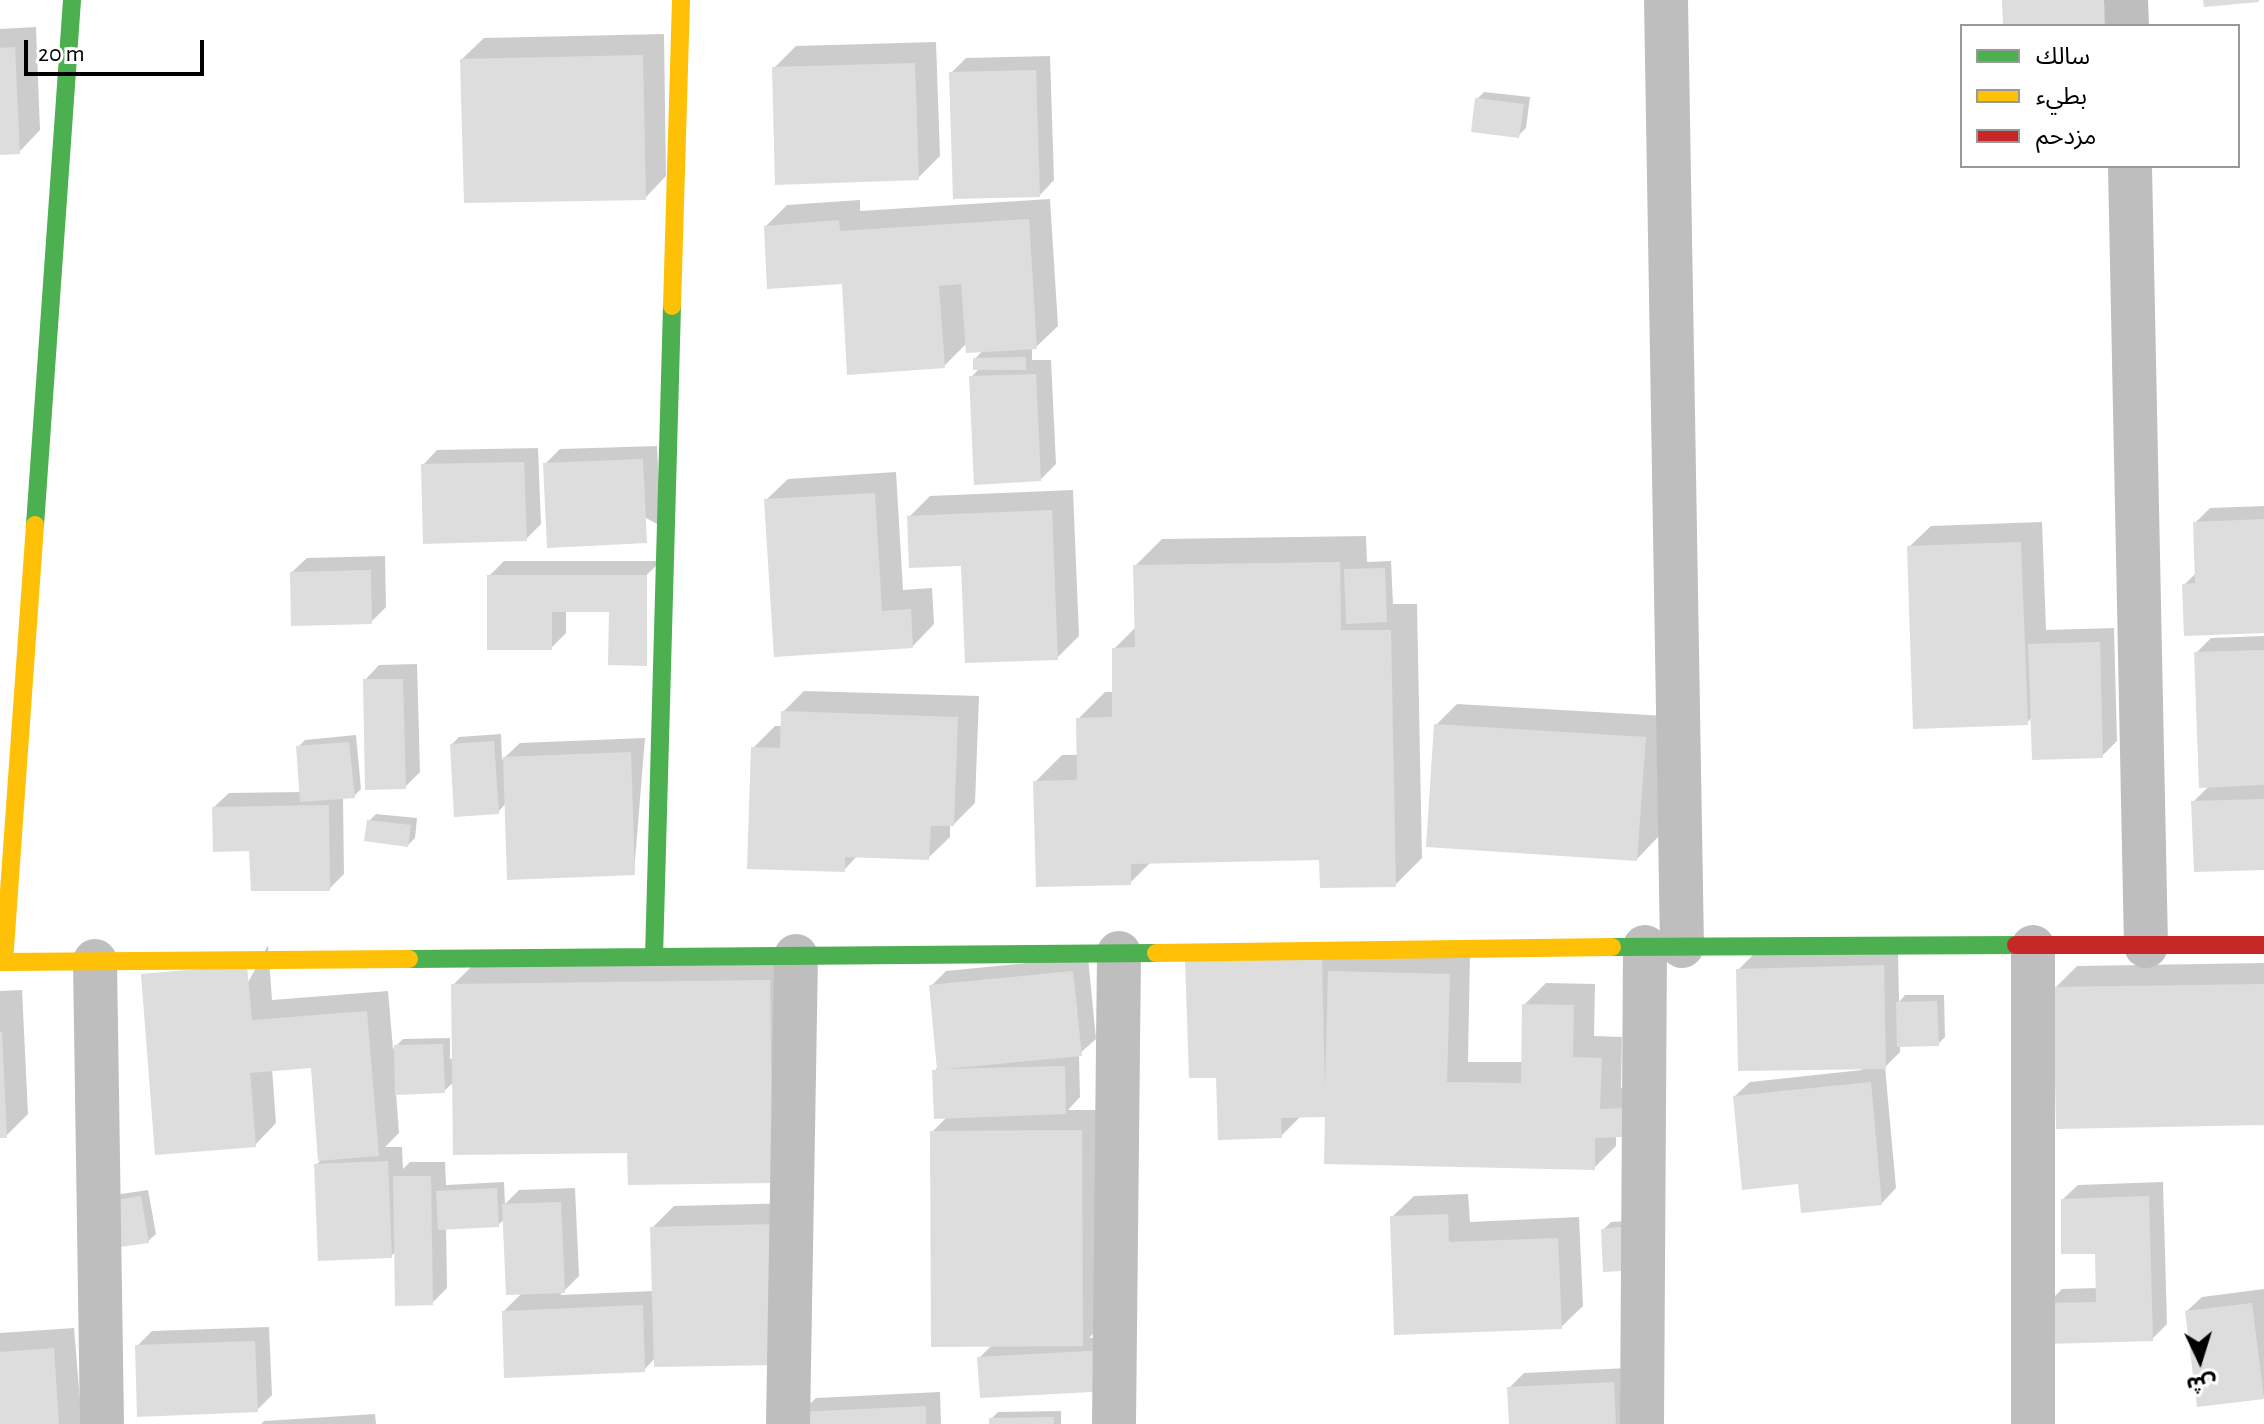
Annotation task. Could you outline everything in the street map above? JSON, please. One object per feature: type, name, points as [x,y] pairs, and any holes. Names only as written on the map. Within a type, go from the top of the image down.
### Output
[{"type":"street","points":[[72,0],[2,962],[1663,947],[2264,945]]},
{"type":"street","points":[[654,957],[681,0]]},
{"type":"street","points":[[1642,1424],[1663,947],[1666,0]]},
{"type":"street","points":[[2126,0],[2127,24]]},
{"type":"street","points":[[2130,168],[2146,946]]},
{"type":"street","points":[[2033,947],[2033,1424]]},
{"type":"street","points":[[1114,1424],[1119,953]]},
{"type":"street","points":[[788,1424],[796,956]]},
{"type":"street","points":[[95,961],[102,1424]]},
{"type":"building","points":[[2002,0],[2104,0],[2106,24],[2003,24]]},
{"type":"building","points":[[2203,0],[2259,0],[2259,2],[2204,7]]},
{"type":"building","points":[[15,47],[20,154],[0,155],[0,48]]},
{"type":"building","points":[[643,55],[646,200],[464,203],[460,59]]},
{"type":"building","points":[[915,63],[919,180],[775,185],[772,67]]},
{"type":"building","points":[[1036,70],[1040,197],[953,199],[949,72]]},
{"type":"building","points":[[1475,98],[1524,104],[1519,138],[1471,132]]},
{"type":"building","points":[[1029,219],[1037,349],[966,353],[961,284],[939,286],[945,368],[847,375],[842,284],[767,289],[764,226],[839,220],[840,231]]},
{"type":"building","points":[[1026,357],[1026,370],[973,370],[973,358]]},
{"type":"building","points":[[1036,374],[1041,481],[974,485],[969,376]]},
{"type":"building","points":[[643,459],[647,543],[547,548],[543,463]]},
{"type":"building","points":[[524,462],[527,541],[423,544],[421,464]]},
{"type":"building","points":[[875,493],[882,611],[911,609],[913,648],[774,657],[764,499]]},
{"type":"building","points":[[1052,510],[1058,660],[965,663],[961,566],[909,568],[907,516]]},
{"type":"building","points":[[2264,519],[2264,633],[2184,636],[2182,584],[2195,583],[2193,522]]},
{"type":"building","points":[[2021,542],[2028,725],[1913,729],[1907,546]]},
{"type":"building","points":[[1340,562],[1341,630],[1391,630],[1396,887],[1320,888],[1319,860],[1131,864],[1131,885],[1036,887],[1033,781],[1077,780],[1076,718],[1112,717],[1112,648],[1135,647],[1133,565]]},
{"type":"building","points":[[1385,568],[1387,622],[1346,624],[1344,569]]},
{"type":"building","points":[[371,570],[372,624],[291,626],[290,572]]},
{"type":"building","points":[[487,575],[647,575],[647,666],[608,665],[609,612],[552,612],[552,650],[487,650]]},
{"type":"building","points":[[2100,642],[2103,758],[2032,760],[2028,644]]},
{"type":"building","points":[[2264,650],[2264,785],[2199,788],[2194,652]]},
{"type":"building","points":[[363,679],[403,679],[406,789],[365,790]]},
{"type":"building","points":[[781,711],[958,717],[954,826],[931,826],[929,860],[845,857],[845,872],[747,869],[751,747],[780,748]]},
{"type":"building","points":[[1434,724],[1646,737],[1637,861],[1426,847]]},
{"type":"building","points":[[494,741],[499,814],[454,817],[450,744]]},
{"type":"building","points":[[349,742],[355,798],[300,802],[296,746]]},
{"type":"building","points":[[631,752],[635,875],[507,880],[503,757]]},
{"type":"building","points":[[2264,799],[2264,870],[2194,872],[2191,801]]},
{"type":"building","points":[[329,805],[330,891],[251,891],[249,851],[213,852],[212,807]]},
{"type":"building","points":[[367,820],[411,825],[408,847],[364,841]]},
{"type":"building","points":[[1322,955],[1325,1089],[1328,971],[1450,974],[1447,1082],[1521,1083],[1522,1004],[1574,1005],[1573,1057],[1602,1058],[1600,1109],[1626,1108],[1625,1137],[1595,1138],[1595,1170],[1324,1164],[1325,1117],[1281,1118],[1282,1138],[1218,1140],[1216,1078],[1189,1078],[1185,959]]},
{"type":"building","points":[[247,965],[252,1020],[367,1011],[379,1156],[318,1161],[311,1068],[250,1073],[256,1147],[155,1155],[141,974]]},
{"type":"building","points":[[1884,965],[1886,1069],[1738,1071],[1736,969]]},
{"type":"building","points":[[1073,971],[1082,1056],[944,1069],[1065,1066],[1066,1114],[934,1119],[932,1070],[937,1070],[929,985]]},
{"type":"building","points":[[770,980],[773,1183],[628,1185],[627,1153],[453,1155],[451,984]]},
{"type":"building","points":[[2264,984],[2264,1125],[2056,1129],[2053,987]]},
{"type":"building","points":[[1937,1001],[1939,1046],[1897,1047],[1896,1002]]},
{"type":"building","points":[[2,1032],[7,1138],[0,1138]]},
{"type":"building","points":[[443,1044],[445,1093],[395,1095],[394,1045]]},
{"type":"building","points":[[1871,1082],[1882,1205],[1801,1213],[1798,1184],[1742,1190],[1733,1096]]},
{"type":"building","points":[[1082,1130],[1083,1346],[931,1347],[930,1131]]},
{"type":"building","points":[[388,1161],[392,1258],[318,1261],[314,1164]]},
{"type":"building","points":[[393,1176],[431,1176],[433,1305],[395,1306]]},
{"type":"building","points":[[497,1188],[499,1227],[438,1230],[436,1191]]},
{"type":"building","points":[[141,1196],[149,1243],[113,1248],[105,1202]]},
{"type":"building","points":[[2149,1196],[2153,1341],[2046,1344],[2045,1303],[2096,1302],[2095,1254],[2061,1254],[2061,1199]]},
{"type":"building","points":[[561,1202],[565,1293],[506,1295],[502,1204]]},
{"type":"building","points":[[1448,1214],[1449,1242],[1558,1238],[1562,1329],[1394,1335],[1390,1216]]},
{"type":"building","points":[[777,1224],[781,1365],[654,1367],[650,1227]]},
{"type":"building","points":[[1621,1227],[1622,1271],[1603,1272],[1601,1229]]},
{"type":"building","points":[[2252,1303],[2264,1399],[2197,1407],[2185,1311]]},
{"type":"building","points":[[643,1305],[645,1372],[504,1378],[502,1311]]},
{"type":"building","points":[[255,1341],[258,1412],[137,1417],[135,1345]]},
{"type":"building","points":[[54,1348],[59,1424],[0,1424],[0,1352]]},
{"type":"building","points":[[1107,1350],[1110,1391],[980,1398],[977,1357]]},
{"type":"building","points":[[1614,1382],[1616,1424],[1509,1424],[1507,1387]]},
{"type":"building","points":[[926,1406],[926,1424],[799,1424],[799,1412]]},
{"type":"building","points":[[1054,1417],[1054,1424],[989,1424],[989,1418]]},
{"type":"traffic: fast","points":[[35,525],[72,0]]},
{"type":"traffic: fast","points":[[654,957],[672,306]]},
{"type":"traffic: fast","points":[[1612,947],[2016,945]]},
{"type":"traffic: fast","points":[[409,959],[1156,953]]},
{"type":"traffic: slow","points":[[672,306],[681,0]]},
{"type":"traffic: slow","points":[[4,962],[35,525]]},
{"type":"traffic: slow","points":[[1156,953],[1612,947]]},
{"type":"traffic: slow","points":[[0,962],[409,959]]},
{"type":"traffic: jam","points":[[2016,945],[2264,945]]}]
